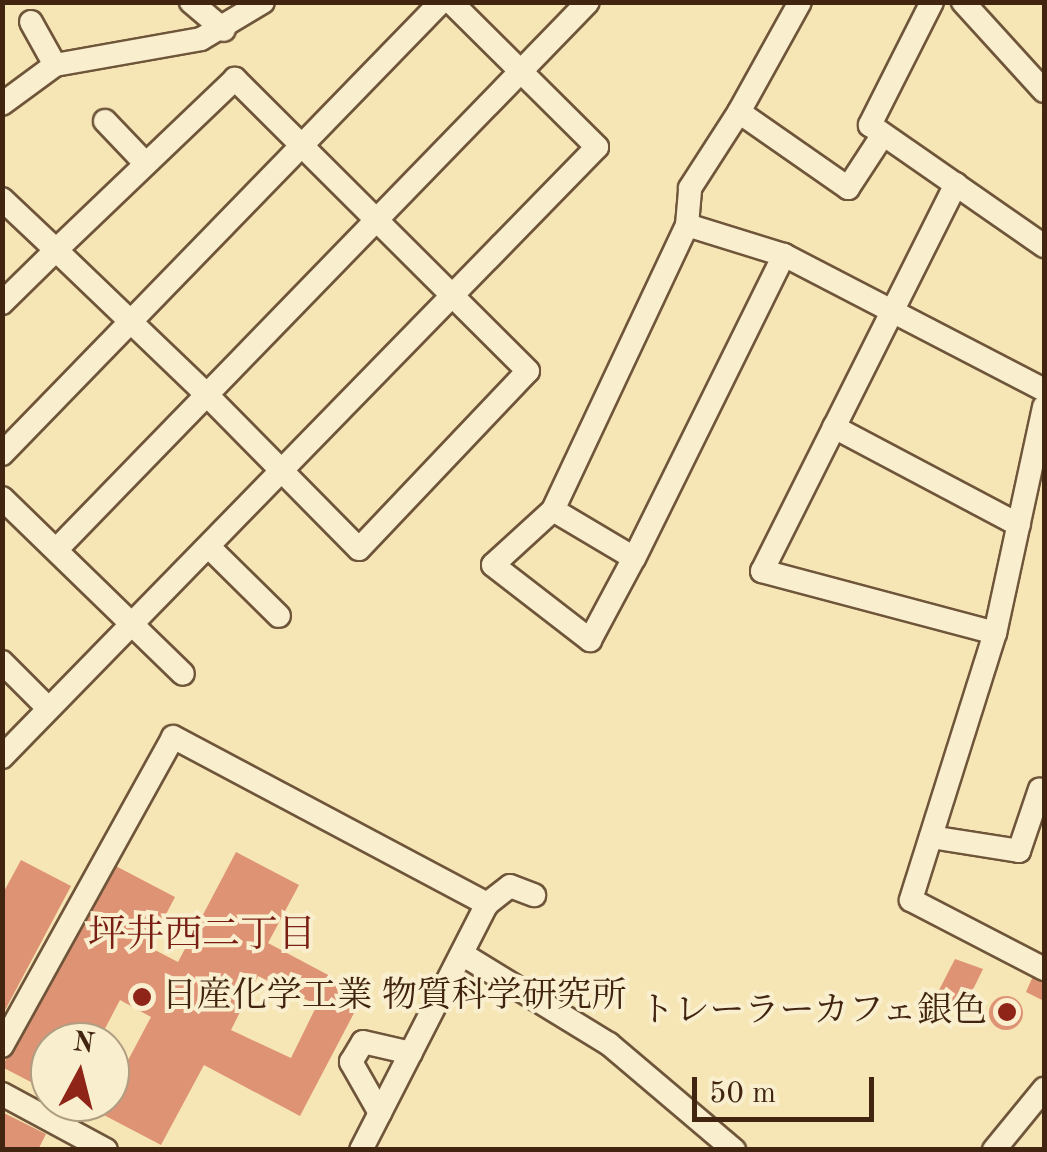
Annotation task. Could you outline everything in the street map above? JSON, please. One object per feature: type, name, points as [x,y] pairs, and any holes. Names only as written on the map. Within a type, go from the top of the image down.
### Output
[{"type":"street","points":[[191,2],[224,30]]},
{"type":"street","points":[[3,102],[55,65],[224,30],[263,2]]},
{"type":"street","points":[[2,454],[441,2]]},
{"type":"street","points":[[2,757],[596,147],[523,70],[450,2]]},
{"type":"street","points":[[57,550],[588,2]]},
{"type":"street","points":[[784,255],[590,640],[493,565],[553,510],[688,225],[690,188],[739,112],[800,2]]},
{"type":"street","points":[[932,2],[870,125],[1044,246]]},
{"type":"street","points":[[963,2],[1044,92]]},
{"type":"street","points":[[31,22],[55,65]]},
{"type":"street","points":[[2,199],[56,250],[207,395],[359,549],[528,372],[372,224],[235,79],[56,250],[2,303]]},
{"type":"street","points":[[739,112],[848,188],[882,136]]},
{"type":"street","points":[[106,120],[146,164]]},
{"type":"street","points":[[956,184],[762,572],[995,632]]},
{"type":"street","points":[[688,225],[784,255],[894,307],[1044,390]]},
{"type":"street","points":[[1044,407],[995,632],[911,900],[1044,969]]},
{"type":"street","points":[[834,427],[1019,525]]},
{"type":"street","points":[[2,498],[183,674]]},
{"type":"street","points":[[553,510],[634,558]]},
{"type":"street","points":[[209,548],[278,616]]},
{"type":"street","points":[[2,662],[48,708]]},
{"type":"street","points":[[2,1046],[173,738],[487,904]]},
{"type":"street","points":[[931,838],[1019,851],[1040,789]]},
{"type":"street","points":[[361,1150],[487,904],[510,886],[534,894]]},
{"type":"street","points":[[462,954],[609,1044],[734,1150]]},
{"type":"street","points":[[380,1113],[351,1062],[363,1042],[411,1053]]},
{"type":"street","points":[[994,1150],[1044,1089]]},
{"type":"street","points":[[2,1094],[106,1150]]},
{"type":"building","name":"日産化学工業 物質科学研究所","points":[[236,852],[299,885],[268,943],[364,994],[300,1116],[204,1065],[161,1145],[117,1122],[130,1122],[130,1057],[151,1017],[120,1000],[108,1022],[30,1022],[30,1082],[2,1067],[108,862],[175,897],[149,947],[178,962]],"holes":[[[258,976],[317,1005],[291,1058],[231,1030]]]},
{"type":"building","points":[[21,860],[71,886],[2,1016],[2,895]]},
{"type":"building","points":[[955,959],[983,969],[963,1010],[936,996]]},
{"type":"building","points":[[1033,976],[1044,981],[1044,1001],[1026,992]]},
{"type":"building","points":[[1006,996],[1018,1001],[1023,1013],[1018,1025],[1006,1030],[994,1025],[989,1013],[994,1001]]},
{"type":"building","points":[[2,1112],[46,1134],[38,1150],[2,1150]]},
{"type":"place","name":"日産化学工業 物質科学研究所","points":[[142,997]]},
{"type":"place","name":"トレーラーカフェ銀色","points":[[1007,1012]]},
{"type":"district","name":"坪井西二丁目","points":[[202,937]]}]
